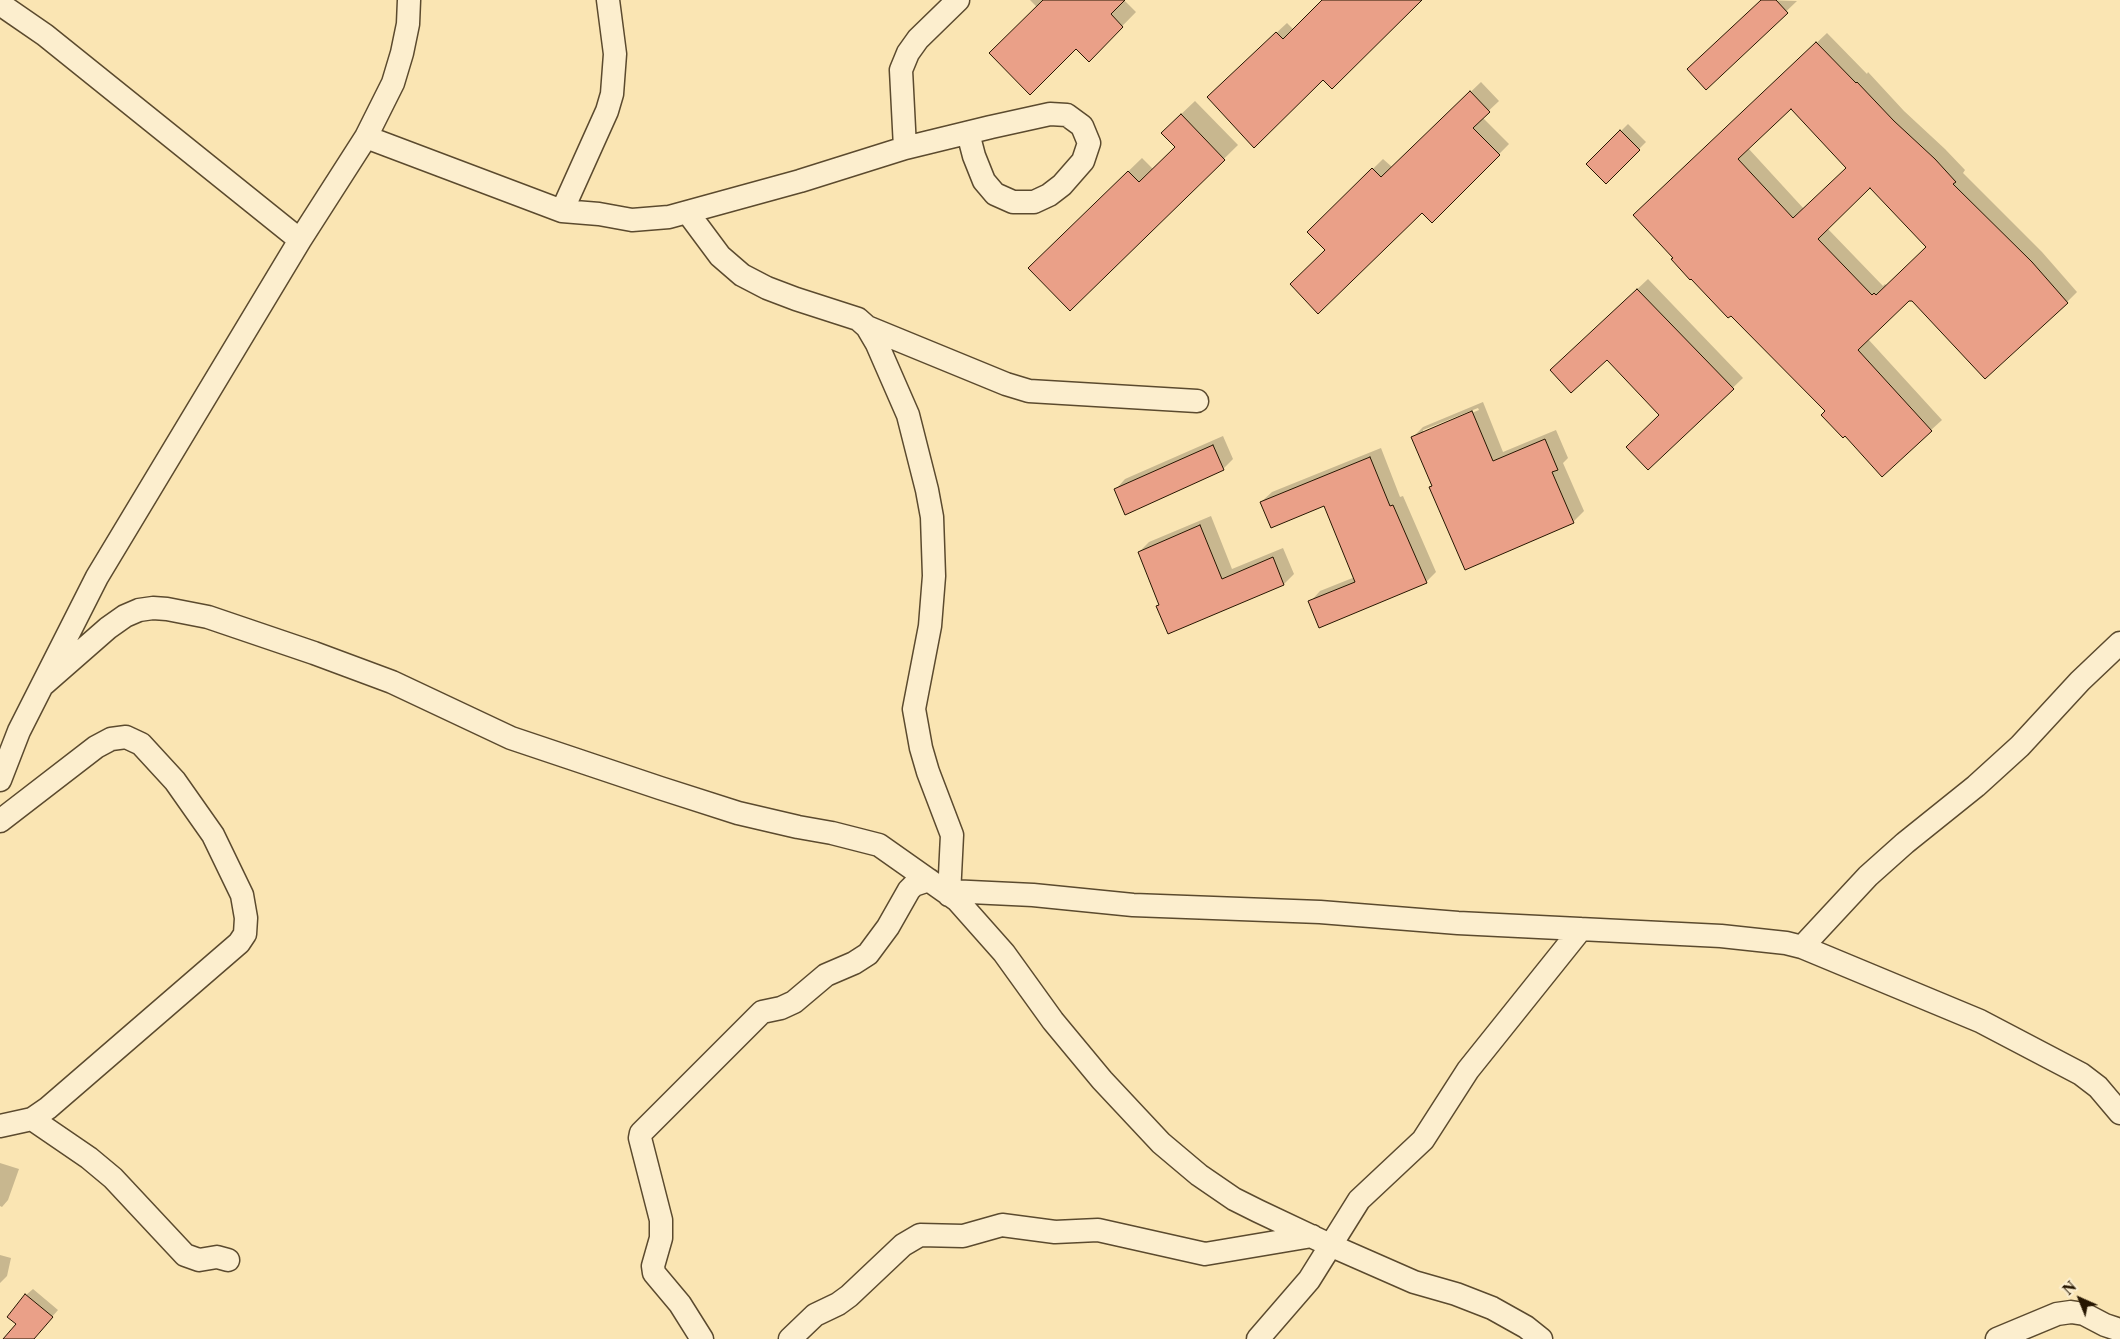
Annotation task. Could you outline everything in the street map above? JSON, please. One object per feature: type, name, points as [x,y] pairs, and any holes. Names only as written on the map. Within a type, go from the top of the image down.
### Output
[{"type":"street","points":[[0,780],[19,731],[97,578],[300,240],[366,136],[393,83],[408,24],[409,0]]},
{"type":"street","points":[[562,211],[607,111],[612,94],[615,54],[608,0]]},
{"type":"street","points":[[905,148],[901,70],[908,53],[918,39],[958,0]]},
{"type":"street","points":[[0,4],[45,35],[300,240]]},
{"type":"street","points":[[366,136],[562,211],[600,214],[632,220],[652,220],[688,213],[905,148],[968,133],[1050,114],[1067,115],[1082,126],[1089,142],[1083,162],[1062,185],[1034,202],[1013,202],[995,194],[984,181],[974,156],[968,133]]},
{"type":"street","points":[[688,213],[720,256],[742,275],[789,296],[858,320],[867,327],[1006,384],[1029,391],[1198,401]]},
{"type":"street","points":[[867,327],[877,344],[908,415],[932,517],[934,576],[930,626],[914,709],[921,748],[928,772],[952,835],[949,893]]},
{"type":"street","points":[[44,684],[108,628],[125,616],[138,610],[152,608],[167,609],[208,617],[314,652],[392,682],[511,738],[660,788],[738,813],[879,845],[949,893],[985,930],[1082,1056],[1161,1144],[1199,1175],[1234,1199],[1322,1241],[1414,1282],[1456,1294],[1492,1308],[1526,1327],[1540,1339]]},
{"type":"street","points":[[1802,947],[1868,876],[1905,843],[1976,786],[2020,746],[2080,681],[2120,643]]},
{"type":"street","points":[[0,821],[96,747],[110,739],[126,737],[141,744],[175,781],[213,835],[242,895],[246,918],[246,934],[239,943],[48,1108],[32,1119],[0,1126]]},
{"type":"street","points":[[702,1339],[680,1304],[654,1273],[653,1266],[661,1238],[661,1220],[640,1138],[641,1134],[762,1012],[781,1008],[794,1002],[826,975],[854,963],[868,954],[888,927],[909,890],[914,885],[929,880]]},
{"type":"street","points":[[949,893],[1033,895],[1133,905],[1320,912],[1458,923],[1721,936],[1786,943],[1802,947],[1988,1026],[2081,1074],[2098,1087],[2120,1113]]},
{"type":"street","points":[[1258,1339],[1308,1280],[1322,1241],[1347,1218],[1360,1200],[1422,1140],[1468,1070],[1581,929]]},
{"type":"street","points":[[32,1119],[89,1158],[114,1178],[185,1255],[200,1260],[217,1256],[228,1260]]},
{"type":"street","points":[[790,1339],[815,1315],[844,1300],[903,1245],[920,1235],[963,1236],[1002,1225],[1055,1232],[1098,1230],[1205,1254],[1322,1241]]},
{"type":"street","points":[[1997,1339],[2057,1314],[2071,1312],[2084,1314],[2105,1325],[2120,1330]]},
{"type":"building","points":[[1043,0],[1125,0],[1111,14],[1123,27],[1089,62],[1076,49],[1030,95],[989,53]]},
{"type":"building","points":[[1322,0],[1422,0],[1332,89],[1323,80],[1254,148],[1207,97],[1276,32],[1283,39]]},
{"type":"building","points":[[1761,0],[1776,0],[1788,13],[1706,90],[1687,69]]},
{"type":"building","points":[[1816,42],[1894,121],[1935,159],[1956,182],[1953,184],[2032,262],[2068,303],[1985,379],[1912,301],[1909,301],[1858,350],[1932,431],[1882,477],[1845,436],[1843,438],[1821,415],[1825,411],[1731,316],[1728,318],[1690,280],[1671,259],[1673,258],[1633,215]],"holes":[[[1791,109],[1846,168],[1793,218],[1738,159]],[[1870,188],[1926,247],[1876,295],[1874,293],[1872,295],[1818,239]]]},
{"type":"building","points":[[1470,91],[1490,112],[1473,128],[1500,155],[1432,223],[1422,213],[1318,314],[1290,284],[1325,250],[1307,232],[1372,168],[1381,177]]},
{"type":"building","points":[[1181,114],[1225,160],[1070,311],[1028,268],[1128,171],[1139,182],[1175,147],[1161,133]]},
{"type":"building","points":[[1620,130],[1640,150],[1606,184],[1586,164]]},
{"type":"building","points":[[1637,289],[1734,389],[1648,470],[1626,447],[1659,415],[1607,360],[1571,393],[1550,370]]},
{"type":"building","points":[[1472,411],[1493,461],[1545,439],[1558,470],[1552,472],[1574,523],[1465,570],[1429,487],[1432,486],[1411,437]]},
{"type":"building","points":[[1213,445],[1224,470],[1125,515],[1114,489]]},
{"type":"building","points":[[1370,457],[1390,506],[1393,505],[1427,583],[1319,628],[1308,601],[1355,582],[1324,506],[1271,528],[1260,502]]},
{"type":"building","points":[[1200,525],[1222,579],[1273,557],[1284,585],[1168,634],[1156,606],[1159,605],[1138,552]]},
{"type":"building","points":[[25,1294],[53,1317],[34,1339],[3,1339],[16,1324],[7,1317]]}]
